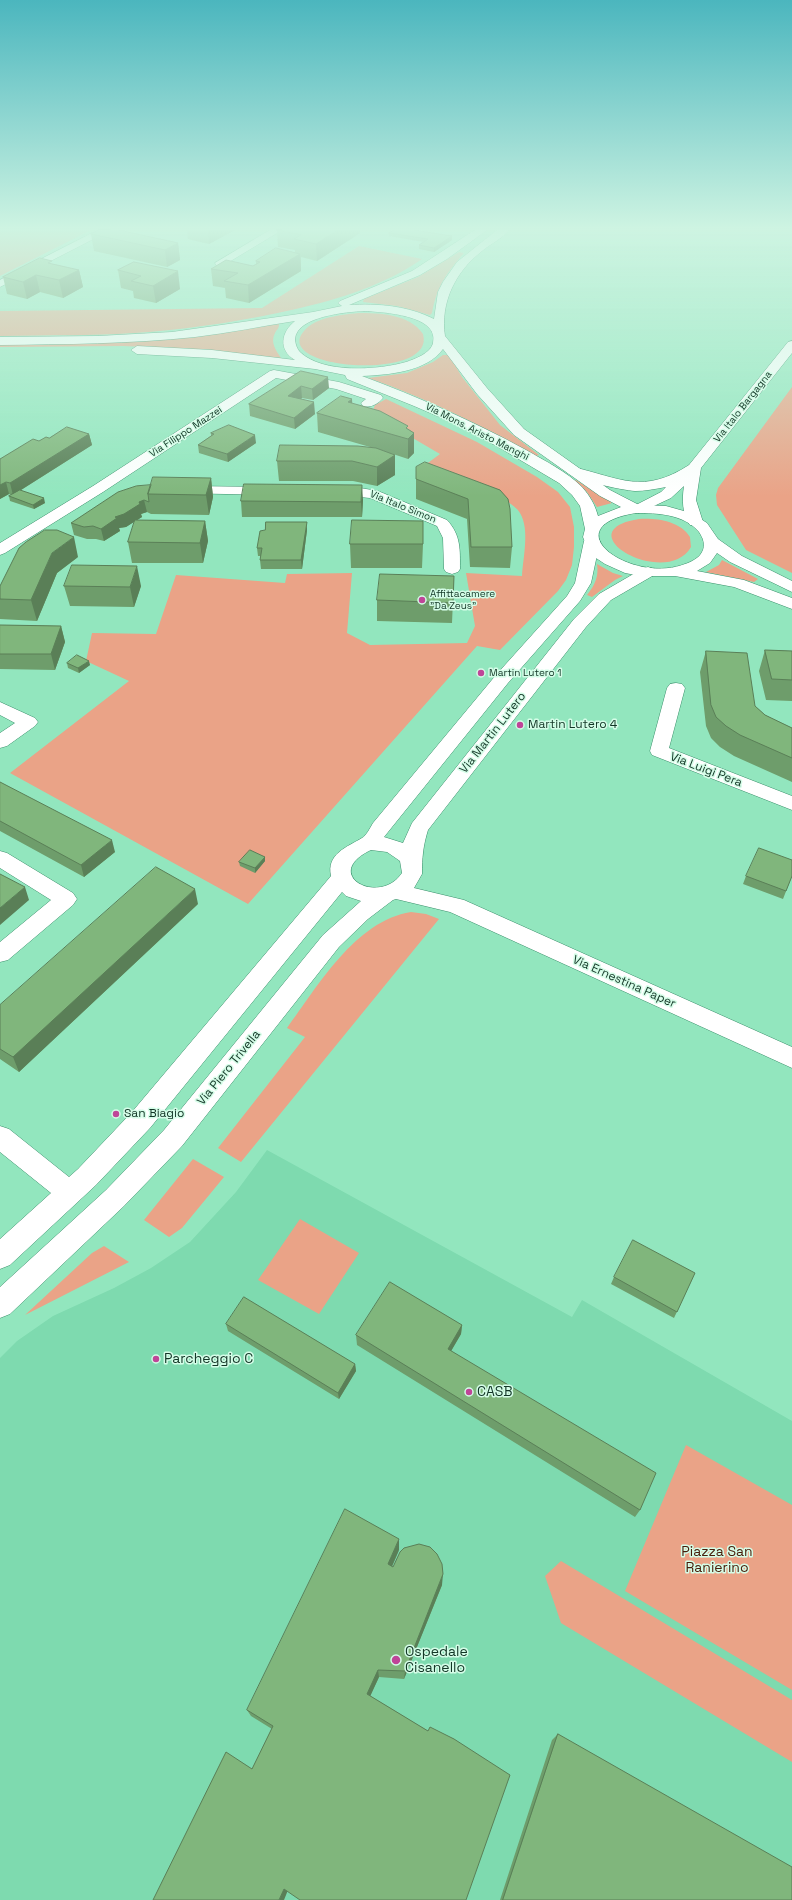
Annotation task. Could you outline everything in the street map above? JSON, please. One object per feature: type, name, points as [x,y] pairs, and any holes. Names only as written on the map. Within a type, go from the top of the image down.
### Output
[{"type":"street","points":[[0,341],[91,340],[178,334],[224,329],[285,319]]},
{"type":"street","points":[[307,319],[296,326],[289,334],[288,343],[297,355],[327,368]]},
{"type":"street","name":"Via Mons. Aristo Manghi","points":[[421,319],[427,321],[482,391],[513,426],[536,446],[605,493],[637,509]]},
{"type":"street","points":[[0,350],[102,349],[172,351],[362,372],[381,371],[406,366],[431,355],[437,348],[440,319]]},
{"type":"street","name":"Via Italo Bargagna","points":[[637,509],[666,495],[690,472],[787,355],[792,345]]},
{"type":"street","name":"Via Mons. Aristo Manghi","points":[[327,368],[444,413],[545,468],[583,497],[590,513],[592,536]]},
{"type":"street","name":"Via Filippo Mazzei","points":[[0,550],[98,489],[274,374],[338,386],[376,398],[368,403]]},
{"type":"street","points":[[574,471],[603,482],[628,487],[649,486],[663,483],[690,472]]},
{"type":"street","name":"Via Italo Bargagna","points":[[690,472],[689,500],[695,522]]},
{"type":"street","points":[[98,489],[121,489]]},
{"type":"street","points":[[168,490],[290,491]]},
{"type":"street","name":"Via Italo Simon","points":[[322,491],[353,491],[373,494],[442,523],[447,528],[452,539],[452,569]]},
{"type":"street","points":[[370,843],[380,828],[502,679],[574,598],[583,583],[592,536],[598,522],[608,516],[637,509],[673,512],[695,522],[706,531],[712,541],[743,562],[792,587]]},
{"type":"street","points":[[592,536],[598,550],[608,559],[622,566],[648,572],[674,572],[738,584],[759,590],[792,604]]},
{"type":"street","points":[[674,572],[688,568],[704,560],[710,553],[712,541]]},
{"type":"street","name":"Via Martin Lutero","points":[[412,864],[413,844],[419,828],[580,623],[605,597],[648,572]]},
{"type":"street","name":"Via Luigi Pera","points":[[676,688],[659,751],[792,803]]},
{"type":"street","points":[[0,708],[29,722],[0,742]]},
{"type":"street","points":[[370,843],[392,845],[407,854],[412,864],[412,874],[409,881],[390,893],[374,896],[363,894],[346,884],[340,869],[346,855],[354,849],[370,843]]},
{"type":"street","points":[[0,858],[66,899],[0,954]]},
{"type":"street","name":"Via Ernestina Paper","points":[[412,864],[427,886],[456,906],[792,1058]]},
{"type":"street","points":[[0,1256],[70,1193],[107,1157],[141,1120],[342,877]]},
{"type":"street","name":"Via Ernestina Paper","points":[[390,893],[456,906]]},
{"type":"street","name":"Via Piero Trivella","points":[[0,1305],[139,1174],[173,1138],[331,941],[360,913],[390,893]]},
{"type":"street","points":[[0,1137],[70,1193]]},
{"type":"shaded area","name":"Ospedale Cisanello","points":[[267,1150],[572,1317],[582,1300],[792,1421],[792,1900],[0,1900],[0,1358],[17,1341],[53,1316],[114,1288],[151,1268],[190,1242],[236,1192]]},
{"type":"green space","points":[[0,319],[248,319],[204,326],[149,332],[93,335],[0,336]]},
{"type":"green space","points":[[327,319],[401,319],[410,322],[423,334],[421,349],[406,359],[383,364],[356,365],[330,362],[310,355],[300,344],[304,331],[309,326]]},
{"type":"green space","points":[[279,324],[273,343],[281,358],[172,348],[123,346],[0,347],[0,344],[80,343]]},
{"type":"green space","points":[[443,355],[449,355],[462,377],[500,425],[539,455],[536,456],[475,423],[412,394],[368,378],[407,373],[433,362]]},
{"type":"green space","points":[[792,387],[792,573],[746,550],[717,505],[716,495],[718,488]]},
{"type":"green space","points":[[386,399],[477,442],[537,477],[558,492],[570,507],[574,527],[572,565],[566,580],[558,591],[500,650],[477,646],[248,904],[10,773],[129,681],[86,661],[92,633],[156,634],[176,575],[285,583],[287,574],[352,573],[347,633],[370,645],[467,643],[475,626],[466,573],[522,576],[525,535],[523,520],[520,513],[514,506],[504,500],[475,487],[421,468],[440,454],[387,423],[370,418],[375,405]]},
{"type":"green space","points":[[576,480],[612,503],[597,507],[587,492],[574,481]]},
{"type":"green space","points":[[639,519],[660,520],[680,527],[690,537],[691,547],[678,559],[662,562],[644,560],[627,554],[615,544],[612,534],[618,525]]},
{"type":"green space","points":[[722,560],[758,579],[754,582],[706,572],[719,565]]},
{"type":"green space","points":[[597,564],[613,573],[623,576],[592,597],[587,595],[596,580]]},
{"type":"green space","points":[[411,912],[426,914],[439,919],[241,1162],[218,1148],[305,1037],[287,1028],[325,975],[355,942],[372,928],[391,918]]},
{"type":"green space","points":[[193,1159],[224,1177],[182,1228],[169,1237],[144,1220]]},
{"type":"green space","points":[[300,1219],[359,1253],[319,1314],[258,1280]]},
{"type":"green space","points":[[104,1246],[129,1262],[25,1315],[92,1253]]},
{"type":"green space","name":"Piazza San Ranierino","points":[[686,1445],[792,1505],[792,1690],[625,1591]]},
{"type":"green space","points":[[561,1561],[792,1700],[792,1762],[561,1623],[545,1576]]},
{"type":"building","points":[[301,371],[328,377],[312,389],[301,386],[288,396],[314,402],[294,418],[249,404]]},
{"type":"building","points":[[341,396],[352,399],[348,402],[380,411],[408,426],[406,428],[414,433],[408,439],[317,413]]},
{"type":"building","points":[[229,425],[255,435],[227,454],[198,445],[214,434],[211,433]]},
{"type":"building","points":[[67,427],[89,434],[10,483],[6,482],[0,485],[0,459],[33,439],[39,441],[46,437],[49,438]]},
{"type":"building","points":[[280,445],[358,446],[376,448],[395,455],[377,467],[352,461],[277,461]]},
{"type":"building","points":[[425,462],[500,490],[508,499],[512,547],[471,547],[468,499],[416,479],[416,467]]},
{"type":"building","points":[[153,477],[211,478],[206,495],[148,494]]},
{"type":"building","points":[[244,484],[362,485],[361,502],[241,501]]},
{"type":"building","points":[[151,485],[148,494],[149,502],[144,500],[139,502],[140,504],[124,514],[115,517],[117,518],[101,529],[93,526],[84,527],[71,523],[118,492],[136,486]]},
{"type":"building","points":[[20,490],[44,498],[33,505],[9,496]]},
{"type":"building","points":[[135,520],[205,521],[200,543],[128,542]]},
{"type":"building","points":[[352,520],[423,521],[423,544],[350,544]]},
{"type":"building","points":[[266,522],[307,522],[301,560],[260,560],[262,548],[257,548],[260,531],[265,530]]},
{"type":"building","points":[[45,530],[57,530],[74,537],[52,553],[31,600],[0,599],[0,586],[19,548]]},
{"type":"building","points":[[72,565],[137,566],[130,587],[64,586]]},
{"type":"building","points":[[380,574],[454,576],[453,603],[377,600]]},
{"type":"building","points":[[0,625],[61,626],[51,654],[0,654]]},
{"type":"building","points":[[765,650],[792,651],[792,680],[772,679]]},
{"type":"building","points":[[706,651],[747,653],[755,706],[765,715],[792,728],[792,758],[740,735],[716,717],[711,705]]},
{"type":"building","points":[[77,655],[89,661],[78,668],[67,663]]},
{"type":"building","points":[[0,782],[112,840],[81,865],[0,821]]},
{"type":"building","points":[[759,848],[792,860],[792,876],[786,891],[746,876]]},
{"type":"building","points":[[250,850],[265,857],[255,868],[239,862]]},
{"type":"building","points":[[156,867],[195,889],[13,1057],[0,1049],[0,1005]]},
{"type":"building","points":[[0,874],[25,887],[0,908]]},
{"type":"building","points":[[633,1240],[695,1273],[677,1312],[614,1277]]},
{"type":"building","name":"CASB","points":[[390,1282],[462,1325],[448,1349],[656,1473],[640,1510],[356,1335]]},
{"type":"building","points":[[244,1297],[355,1364],[338,1393],[226,1324]]},
{"type":"building","points":[[345,1509],[399,1539],[388,1564],[393,1567],[400,1552],[404,1548],[419,1544],[430,1547],[437,1554],[442,1564],[443,1574],[405,1671],[378,1670],[367,1694],[428,1731],[430,1727],[454,1739],[510,1775],[466,1900],[300,1900],[284,1889],[279,1900],[153,1900],[226,1752],[252,1769],[273,1726],[247,1710]]},
{"type":"building","points":[[558,1734],[792,1867],[792,1900],[503,1900]]},
{"type":"place","name":"Affittacamere \"Da Zeus\"","points":[[422,600]]},
{"type":"place","name":"Martin Lutero 1","points":[[481,673]]},
{"type":"place","name":"Martin Lutero 4","points":[[520,725]]},
{"type":"place","name":"San Biagio","points":[[116,1114]]},
{"type":"place","name":"Parcheggio C","points":[[156,1359]]},
{"type":"place","name":"CASB","points":[[469,1392]]},
{"type":"place","name":"Ospedale Cisanello","points":[[396,1660]]}]
